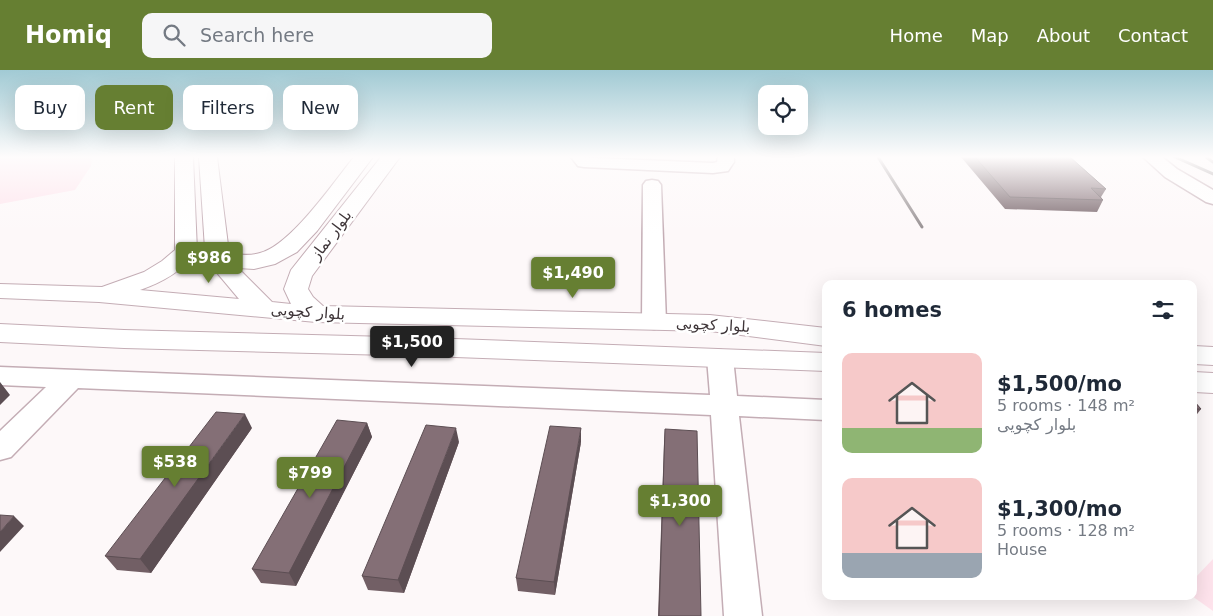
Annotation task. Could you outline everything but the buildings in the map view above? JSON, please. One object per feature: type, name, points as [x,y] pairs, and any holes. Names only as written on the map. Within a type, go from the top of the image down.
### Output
[{"type":"main road","points":[[99,294],[140,283],[164,272],[186,250],[185,182]]},
{"type":"main road","points":[[210,182],[216,249],[220,259],[239,286],[265,310]]},
{"type":"main road","name":"بلوار نماز","points":[[220,259],[240,263],[271,258],[286,251],[300,238],[344,182]]},
{"type":"main road","name":"بلوار نماز","points":[[316,314],[302,301],[296,289],[300,276],[372,182]]},
{"type":"main road","name":"بلوار کچویی","points":[[0,291],[99,294],[316,314],[654,322],[754,327],[822,336]]},
{"type":"main road","points":[[654,322],[688,333],[694,340],[691,347],[659,355]]},
{"type":"main road","name":"بلوار کچویی","points":[[0,333],[124,339],[659,355],[822,362]]},
{"type":"main road","points":[[1197,344],[1213,345]]},
{"type":"main road","points":[[1197,355],[1213,356]]},
{"type":"main road","points":[[1197,372],[1213,372]]},
{"type":"main road","points":[[1197,382],[1213,383]]},
{"type":"lane","points":[[1188,182],[1213,198]]},
{"type":"lane","points":[[652,185],[654,322]]},
{"type":"lane","points":[[720,358],[743,616]]},
{"type":"lane","points":[[0,376],[822,410]]},
{"type":"lane","points":[[0,449],[71,379]]},
{"type":"shaded area","points":[[0,182],[80,182],[75,190],[0,204]]},
{"type":"shaded area","points":[[1213,559],[1213,611],[1197,600],[1197,576]]},
{"type":"railway","points":[[894,182],[922,227]]}]
